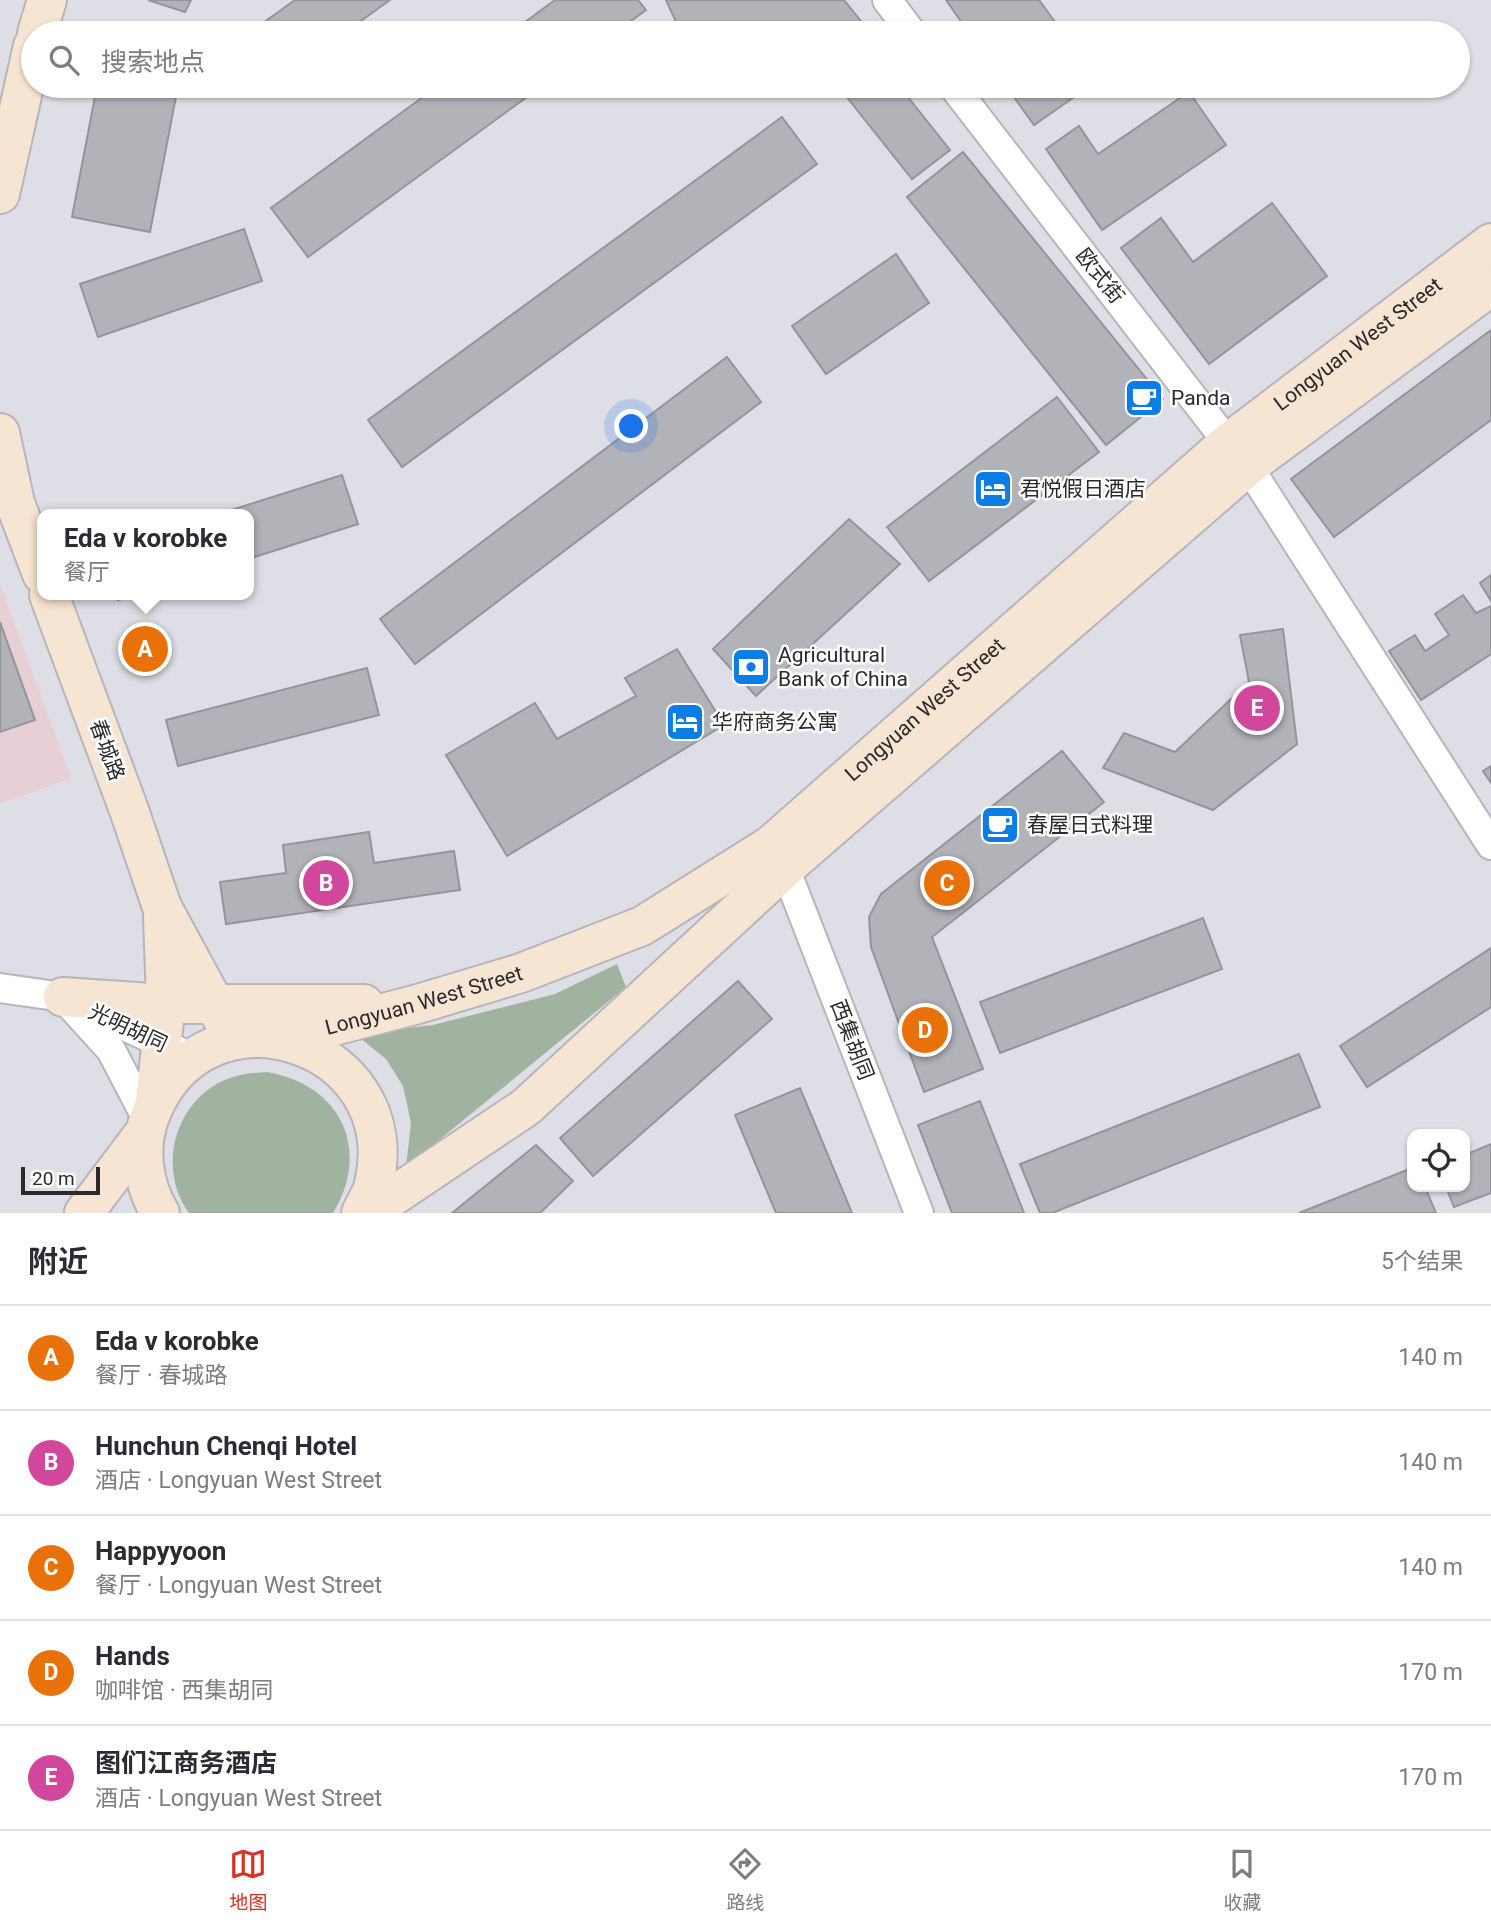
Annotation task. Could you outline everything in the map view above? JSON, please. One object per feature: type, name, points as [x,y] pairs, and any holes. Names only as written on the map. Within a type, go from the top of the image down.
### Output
[{"type":"main road","points":[[41,21],[47,0]]},
{"type":"main road","points":[[0,194],[21,98]]},
{"type":"main road","name":"Longyuan West Street","points":[[284,1040],[521,973],[642,926],[771,845],[1491,243]]},
{"type":"main road","name":"Longyuan West Street","points":[[368,1213],[526,1107],[1238,455],[1491,286]]},
{"type":"main road","points":[[0,433],[16,503],[37,560]]},
{"type":"main road","name":"春城路","points":[[52,600],[162,906]]},
{"type":"main road","points":[[84,1213],[149,1118],[178,1051],[166,1004],[162,906]]},
{"type":"main road","points":[[162,906],[234,1040]]},
{"type":"main road","points":[[63,997],[166,1004],[418,1004]]},
{"type":"main road","points":[[178,1051],[259,1037],[284,1040],[320,1053],[349,1077],[369,1110],[378,1147],[374,1185],[361,1213]]},
{"type":"main road","points":[[149,1118],[143,1167],[152,1200],[160,1213]]},
{"type":"street","points":[[887,0],[903,21]]},
{"type":"street","name":"欧式街","points":[[962,98],[1238,455],[1491,845]]},
{"type":"street","name":"西集胡同","points":[[785,868],[919,1213]]},
{"type":"street","name":"光明胡同","points":[[0,988],[63,997],[178,1051]]},
{"type":"street","name":"光明胡同","points":[[63,997],[111,1050],[149,1118]]},
{"type":"shaded area","points":[[0,584],[71,778],[0,804]]},
{"type":"green space","points":[[617,964],[626,987],[406,1167],[411,1123],[403,1086],[386,1059],[355,1034],[433,1025],[555,994]]},
{"type":"green space","points":[[267,1072],[292,1079],[314,1090],[330,1105],[342,1123],[349,1143],[349,1166],[344,1189],[333,1213],[189,1213],[174,1179],[175,1143],[180,1126],[200,1096],[215,1085],[240,1075]]},
{"type":"building","points":[[148,0],[191,0],[185,12]]},
{"type":"building","points":[[295,0],[390,0],[361,21],[266,21]]},
{"type":"building","points":[[555,0],[638,0],[646,10],[631,21],[526,21]]},
{"type":"building","points":[[666,0],[844,0],[861,21],[676,21]]},
{"type":"building","points":[[946,0],[1039,0],[1054,21],[961,21]]},
{"type":"building","points":[[95,98],[176,98],[150,232],[72,217]]},
{"type":"building","points":[[422,98],[526,98],[308,257],[271,208]]},
{"type":"building","points":[[848,98],[909,98],[950,150],[912,179]]},
{"type":"building","points":[[1015,98],[1073,98],[1034,125]]},
{"type":"building","points":[[1180,98],[1193,98],[1226,145],[1102,230],[1046,149],[1079,126],[1098,154]]},
{"type":"building","points":[[782,117],[817,164],[402,467],[368,420]]},
{"type":"building","points":[[963,152],[1163,399],[1106,445],[907,197]]},
{"type":"building","points":[[1272,203],[1327,276],[1209,364],[1121,248],[1161,218],[1193,262]]},
{"type":"building","points":[[244,229],[262,281],[98,337],[80,284]]},
{"type":"building","points":[[896,254],[929,303],[826,374],[792,326]]},
{"type":"building","points":[[1491,330],[1491,420],[1334,537],[1291,479]]},
{"type":"building","points":[[727,357],[761,402],[415,664],[380,619]]},
{"type":"building","name":"君悦假日酒店","points":[[1057,397],[1099,452],[929,581],[887,527]]},
{"type":"building","points":[[342,475],[358,524],[254,557],[254,509],[235,509]]},
{"type":"building","points":[[849,519],[900,564],[756,696],[713,649]]},
{"type":"building","points":[[1491,575],[1491,601],[1480,583]]},
{"type":"building","points":[[1463,595],[1476,613],[1491,606],[1491,654],[1421,700],[1389,651],[1415,635],[1425,651],[1449,635],[1435,614]]},
{"type":"building","points":[[0,622],[35,720],[0,732]]},
{"type":"building","points":[[1283,629],[1297,744],[1213,810],[1103,768],[1124,733],[1175,752],[1249,682],[1240,635]]},
{"type":"building","points":[[677,649],[724,725],[507,856],[446,755],[535,703],[557,739],[636,696],[625,678]]},
{"type":"building","points":[[367,668],[379,715],[178,766],[166,720]]},
{"type":"building","points":[[1062,751],[1104,802],[932,937],[983,1069],[924,1092],[871,947],[869,917],[881,894]]},
{"type":"building","points":[[1491,766],[1491,783],[1483,771]]},
{"type":"building","points":[[369,832],[374,863],[454,851],[460,890],[226,924],[220,882],[286,873],[283,845]]},
{"type":"building","points":[[1203,918],[1222,969],[1000,1053],[980,1002]]},
{"type":"building","points":[[1491,948],[1491,1007],[1367,1087],[1340,1046]]},
{"type":"building","points":[[738,981],[772,1019],[593,1176],[560,1138]]},
{"type":"building","points":[[1299,1054],[1320,1107],[1052,1213],[1040,1213],[1020,1164]]},
{"type":"building","points":[[800,1088],[852,1213],[776,1213],[735,1115]]},
{"type":"building","points":[[980,1101],[1024,1213],[952,1213],[918,1125]]},
{"type":"building","points":[[1491,1144],[1491,1193],[1454,1207],[1448,1192],[1470,1192],[1470,1153]]},
{"type":"building","points":[[536,1145],[573,1181],[540,1213],[452,1213]]},
{"type":"building","points":[[1407,1170],[1407,1192],[1427,1192],[1436,1213],[1299,1213]]},
{"type":"place","name":"Panda","points":[[1144,398]]},
{"type":"place","name":"君悦假日酒店","points":[[993,489]]},
{"type":"place","name":"Eda v korobke","points":[[145,649]]},
{"type":"place","name":"Agricultural Bank of China","points":[[751,667]]},
{"type":"place","name":"图们江商务酒店","points":[[1257,708]]},
{"type":"place","name":"华府商务公寓","points":[[685,722]]},
{"type":"place","name":"春屋日式料理","points":[[1000,825]]},
{"type":"place","name":"Hunchun Chenqi Hotel","points":[[326,883]]},
{"type":"place","name":"Happyyoon","points":[[947,883]]},
{"type":"place","name":"Hands","points":[[925,1030]]}]
